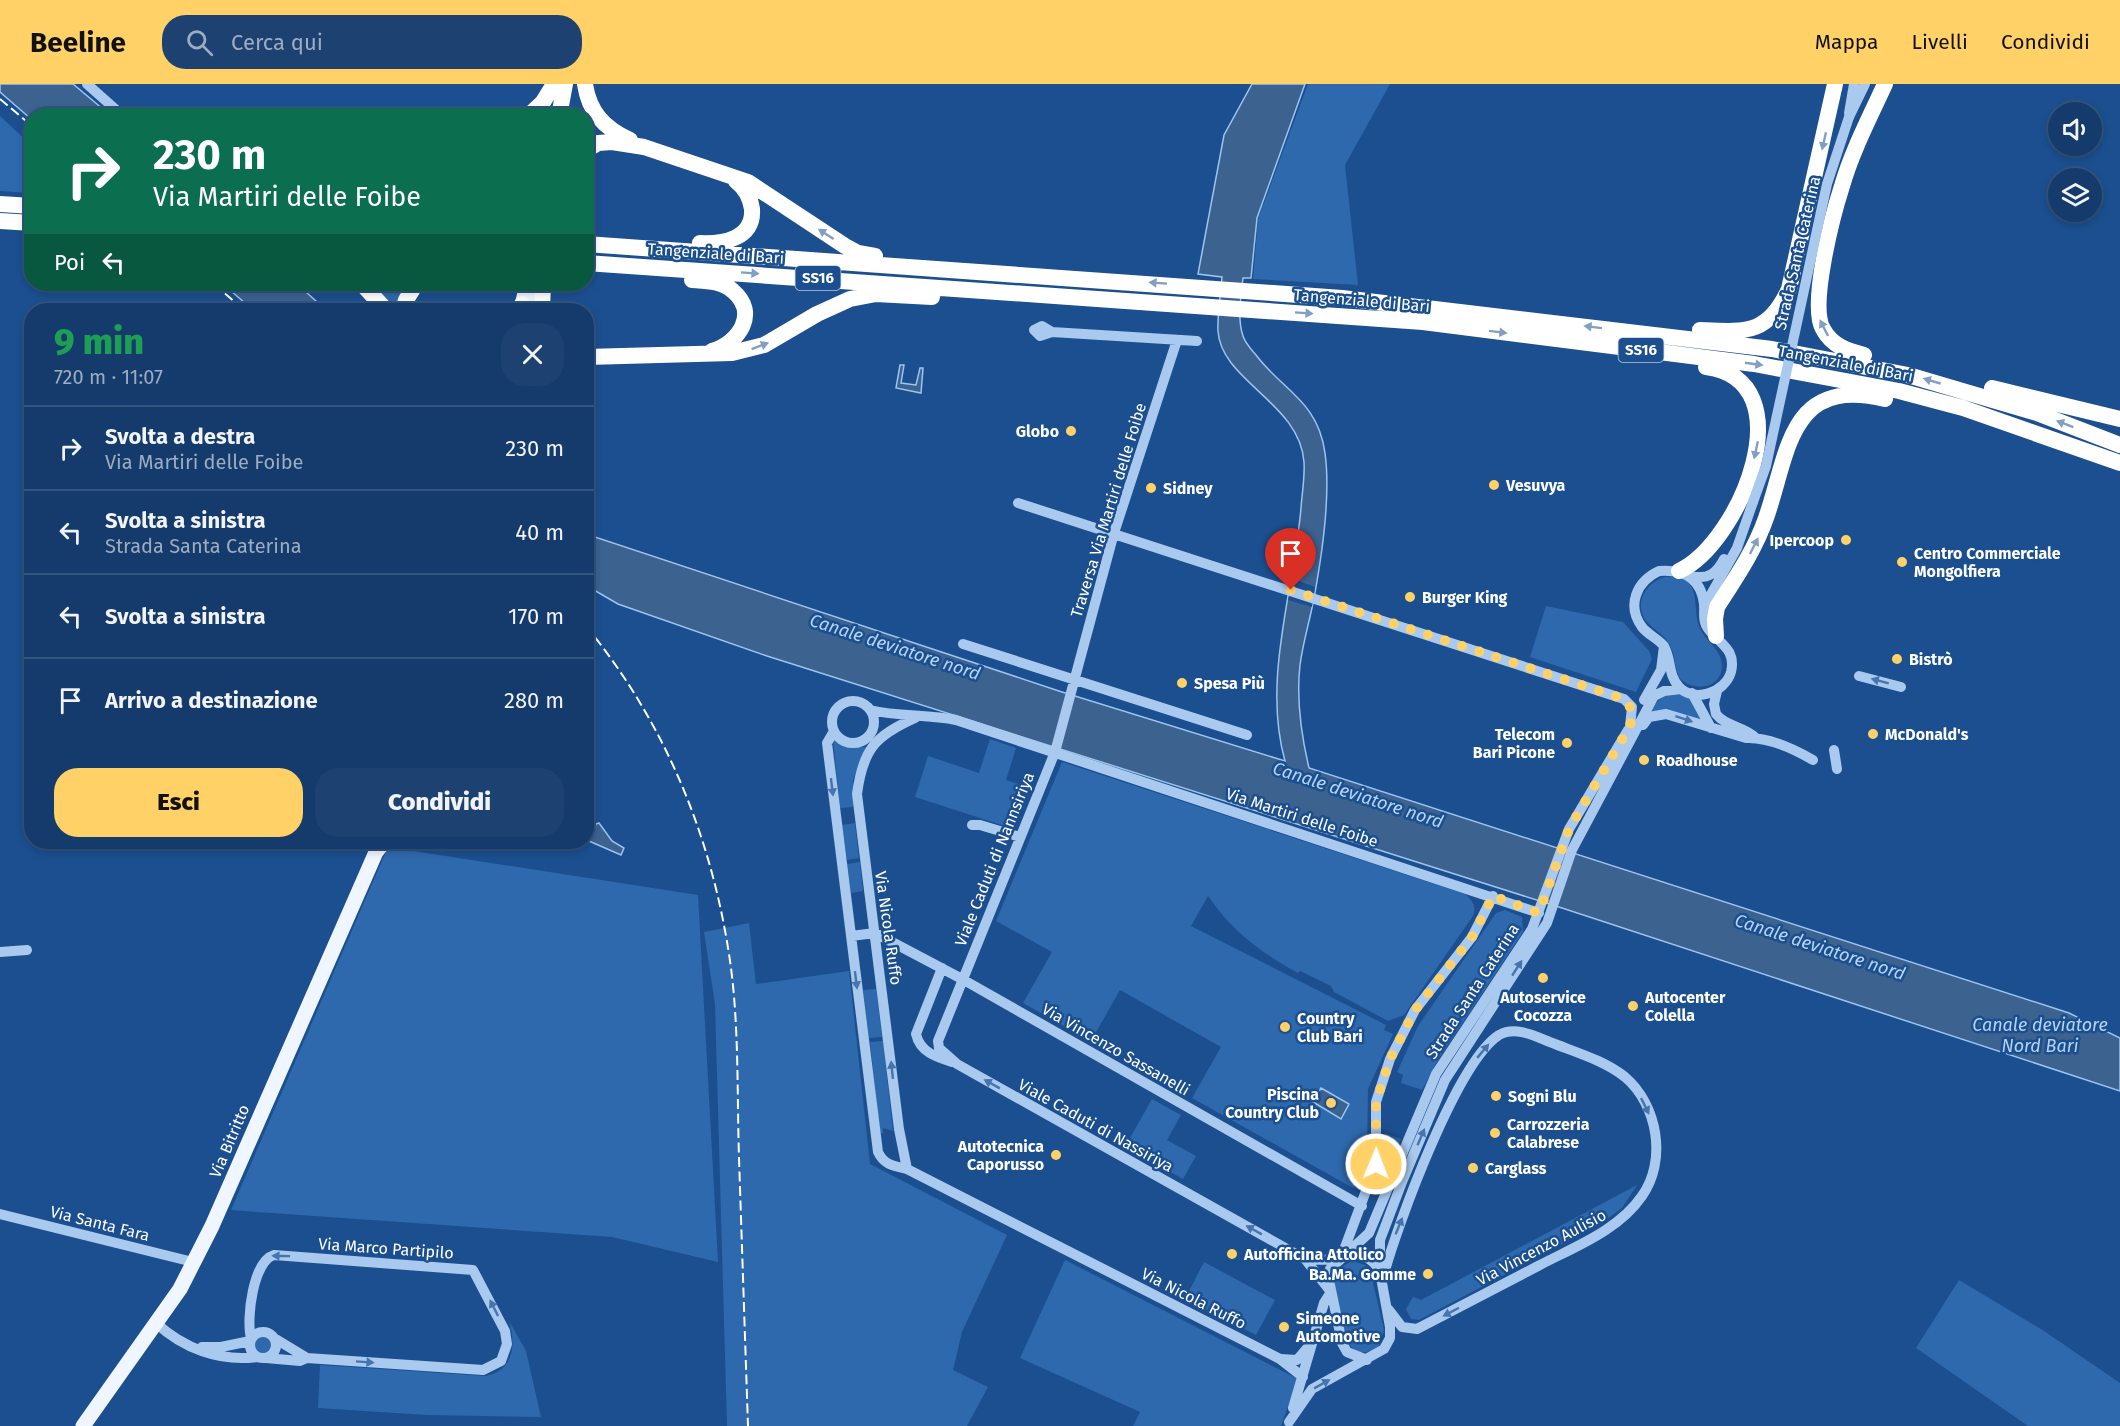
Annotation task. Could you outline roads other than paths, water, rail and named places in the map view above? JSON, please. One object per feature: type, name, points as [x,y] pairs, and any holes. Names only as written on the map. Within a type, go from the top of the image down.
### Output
[{"type":"highway","points":[[537,108],[554,84]]},
{"type":"highway","points":[[560,108],[564,84]]},
{"type":"highway","points":[[571,108],[575,84]]},
{"type":"highway","points":[[585,84],[591,108]]},
{"type":"highway","points":[[1651,333],[1753,329],[1767,323],[1781,307],[1792,278],[1836,84]]},
{"type":"highway","points":[[1884,84],[1842,185],[1821,276],[1818,315],[1822,329],[1845,350],[1887,360],[1908,375]]},
{"type":"highway","points":[[594,113],[610,131],[644,147],[748,182],[858,253],[906,258],[940,269]]},
{"type":"highway","points":[[594,145],[612,142],[644,147]]},
{"type":"highway","points":[[604,245],[634,238],[713,244],[739,237],[750,224],[751,206],[744,187],[728,176]]},
{"type":"highway","points":[[0,204],[24,206]]},
{"type":"highway","points":[[0,220],[24,222]]},
{"type":"highway","name":"Tangenziale di Bari","points":[[594,244],[1216,287],[1651,333],[1784,351],[1908,375],[2037,413],[2119,457]]},
{"type":"highway","name":"Tangenziale di Bari","points":[[594,263],[1424,322],[1754,364],[1899,391],[2119,457]]},
{"type":"highway","points":[[594,273],[706,281],[732,290],[741,300],[745,310],[745,322],[740,334],[731,343],[703,353]]},
{"type":"highway","points":[[368,291],[380,303]]},
{"type":"highway","points":[[594,358],[703,353],[723,355],[764,345],[831,306],[876,294],[1006,301],[1050,294]]},
{"type":"highway","points":[[1657,352],[1683,364],[1717,368],[1731,375],[1752,396],[1758,425],[1751,468],[1726,528],[1685,574]]},
{"type":"highway","points":[[1956,388],[1983,386],[2120,419]]},
{"type":"highway","points":[[1716,636],[1714,619],[1717,607],[1759,536],[1788,440],[1798,423],[1812,409],[1828,399],[1849,395],[1874,396],[1986,426],[2030,431]]},
{"type":"main road","name":"Via Bitritto","points":[[83,1426],[180,1289],[212,1226],[375,849]]},
{"type":"street","points":[[87,84],[114,108]]},
{"type":"street","name":"Strada Santa Caterina","points":[[1849,117],[1854,84]]},
{"type":"street","name":"Strada Santa Caterina","points":[[1704,607],[1737,548],[1766,466],[1827,184],[1849,117],[1865,84]]},
{"type":"street","points":[[1052,332],[1197,341]]},
{"type":"street","name":"Traversa Via Martiri delle Foibe","points":[[1073,685],[1114,533],[1177,340]]},
{"type":"street","name":"Strada Santa Caterina","points":[[1685,574],[1699,578],[1714,573],[1753,502]]},
{"type":"street","points":[[1018,503],[1352,609],[1355,613],[1380,618],[1624,699],[1633,711],[1630,726]]},
{"type":"street","points":[[1717,691],[1692,693],[1681,689],[1671,675],[1664,646],[1643,628],[1638,620],[1634,606],[1635,596],[1643,581],[1652,574],[1659,571],[1685,574],[1702,594],[1706,626],[1731,654],[1732,668],[1728,680],[1717,691],[1714,704],[1716,714],[1726,723],[1748,730],[1756,738]]},
{"type":"street","points":[[963,645],[1073,685],[1246,735]]},
{"type":"street","name":"Strada Santa Caterina","points":[[1567,848],[1569,829],[1661,670],[1664,646]]},
{"type":"street","points":[[1859,676],[1901,687]]},
{"type":"street","points":[[1055,752],[1073,685]]},
{"type":"street","name":"Strada Santa Caterina","points":[[1367,1360],[1347,1352],[1342,1343],[1331,1292],[1330,1269],[1370,1233],[1436,1074],[1544,909],[1567,848],[1625,753],[1629,740],[1654,696],[1664,691],[1681,689]]},
{"type":"street","points":[[1692,693],[1711,728]]},
{"type":"street","points":[[874,736],[874,723],[866,705],[853,701],[840,706],[832,718],[834,731],[844,741],[850,742],[874,736],[916,718]]},
{"type":"street","name":"Via Martiri delle Foibe","points":[[870,710],[916,718],[940,717],[956,720],[1493,896],[1544,909]]},
{"type":"street","points":[[1625,753],[1649,717],[1659,714],[1746,738],[1756,738],[1797,751],[1813,760]]},
{"type":"street","name":"Via Nicola Ruffo","points":[[834,731],[827,743],[878,1152],[889,1165],[907,1170],[1280,1359],[1303,1377]]},
{"type":"street","name":"Via Nicola Ruffo","points":[[874,736],[860,766],[857,794],[858,814],[899,1129],[907,1170]]},
{"type":"street","points":[[1834,750],[1838,769]]},
{"type":"street","name":"Viale Caduti di Nannsiriya","points":[[962,979],[1055,752]]},
{"type":"street","points":[[836,816],[858,814]]},
{"type":"street","points":[[972,825],[980,825],[1020,837]]},
{"type":"street","name":"Strada Santa Caterina","points":[[1342,1257],[1376,1164],[1376,1102],[1390,1059],[1415,1010],[1472,937],[1493,896]]},
{"type":"street","name":"Strada Santa Caterina","points":[[1288,1424],[1312,1389],[1384,1349],[1390,1338],[1381,1277],[1380,1240],[1386,1221],[1445,1080],[1547,923],[1544,909]]},
{"type":"street","points":[[851,936],[875,933]]},
{"type":"street","name":"Via Vincenzo Sassanelli","points":[[875,933],[962,979],[1362,1206]]},
{"type":"street","points":[[0,952],[27,950]]},
{"type":"street","points":[[942,968],[916,1034],[921,1047],[934,1056],[957,1064]]},
{"type":"street","name":"Viale Caduti di Nassiriya","points":[[962,979],[938,1041],[939,1048],[957,1064],[1305,1259]]},
{"type":"street","name":"Via Vincenzo Aulisio","points":[[1381,1277],[1448,1106],[1482,1050],[1500,1034],[1521,1031],[1590,1058],[1625,1077],[1645,1102],[1656,1131],[1657,1161],[1643,1195],[1616,1225],[1417,1329],[1402,1327],[1386,1304]]},
{"type":"street","name":"Via Santa Fara","points":[[0,1214],[193,1262]]},
{"type":"street","name":"Via Marco Partipilo","points":[[190,1347],[206,1353],[300,1361],[307,1358],[483,1370],[501,1361],[507,1344],[505,1331],[477,1275],[466,1269],[274,1255],[267,1260],[251,1292],[250,1340]]},
{"type":"street","points":[[1305,1259],[1363,1255],[1373,1261],[1381,1277]]},
{"type":"street","points":[[1305,1259],[1331,1292]]},
{"type":"street","name":"Strada Santa Caterina","points":[[1288,1424],[1317,1335],[1324,1303],[1331,1292]]},
{"type":"street","name":"Via Marco Partipilo","points":[[249,1304],[270,1335],[307,1358]]},
{"type":"street","points":[[156,1323],[190,1347],[221,1347],[250,1340],[257,1333],[270,1335],[275,1349],[262,1357],[251,1352],[250,1340]]},
{"type":"street","points":[[1280,1359],[1301,1358],[1317,1335]]},
{"type":"water","points":[[0,84],[73,84],[102,108],[24,108],[24,113],[0,92]]},
{"type":"water","name":"Canale deviatore Nord Bari","points":[[1252,84],[1305,84],[1257,218],[1251,278],[1243,278],[1240,315],[1245,341],[1266,367],[1307,409],[1321,435],[1325,453],[1327,488],[1323,545],[1301,656],[1299,678],[1300,717],[1309,768],[2069,1013],[2120,1038],[2120,1091],[1562,908],[767,656],[618,604],[594,590],[594,537],[1062,692],[1285,761],[1279,730],[1278,667],[1297,539],[1304,462],[1299,441],[1289,424],[1276,408],[1245,379],[1222,349],[1218,325],[1222,277],[1198,274],[1224,135]]},
{"type":"water","points":[[231,291],[305,291],[318,303],[245,303]]},
{"type":"water","points":[[900,365],[904,365],[901,383],[916,385],[920,368],[923,368],[921,393],[896,388]]},
{"type":"water","points":[[599,823],[612,841],[624,848],[621,855],[594,843],[596,824]]},
{"type":"water","name":"Piscina Country Club","points":[[1321,1088],[1349,1104],[1341,1119],[1313,1102]]},
{"type":"railway","points":[[0,99],[24,119]]},
{"type":"railway","points":[[222,291],[236,303]]},
{"type":"railway","points":[[594,636],[640,703],[683,787],[713,875],[723,921],[734,991],[737,1039],[748,1426]]},
{"type":"place","name":"Globo","points":[[1071,431]]},
{"type":"place","name":"Vesuvya","points":[[1494,485]]},
{"type":"place","name":"Sidney","points":[[1151,488]]},
{"type":"place","name":"Ipercoop","points":[[1846,540]]},
{"type":"place","name":"Centro Commerciale Mongolfiera","points":[[1902,562]]},
{"type":"place","name":"Burger King","points":[[1410,597]]},
{"type":"place","name":"Bistrò","points":[[1897,659]]},
{"type":"place","name":"Spesa Più","points":[[1182,683]]},
{"type":"place","name":"McDonald's","points":[[1873,734]]},
{"type":"place","name":"Telecom Bari Picone","points":[[1567,743]]},
{"type":"place","name":"Roadhouse","points":[[1644,760]]},
{"type":"place","name":"Autoservice Cocozza","points":[[1543,978]]},
{"type":"place","name":"Autocenter Colella","points":[[1633,1006]]},
{"type":"place","name":"Country Club Bari","points":[[1285,1027]]},
{"type":"place","name":"Sogni Blu","points":[[1496,1096]]},
{"type":"place","name":"Piscina Country Club","points":[[1331,1103]]},
{"type":"place","name":"Carrozzeria Calabrese","points":[[1495,1133]]},
{"type":"place","name":"Autotecnica Caporusso","points":[[1056,1155]]},
{"type":"place","name":"Carglass","points":[[1473,1168]]},
{"type":"place","name":"Autofficina Attolico","points":[[1232,1254]]},
{"type":"place","name":"Ba.Ma. Gomme","points":[[1428,1274]]},
{"type":"place","name":"Simeone Automotive","points":[[1284,1327]]},
{"type":"water label","name":"Canale deviatore nord","points":[[895,647]]},
{"type":"water label","name":"Canale deviatore nord","points":[[1358,795]]},
{"type":"water label","name":"Canale deviatore nord","points":[[1820,947]]}]
